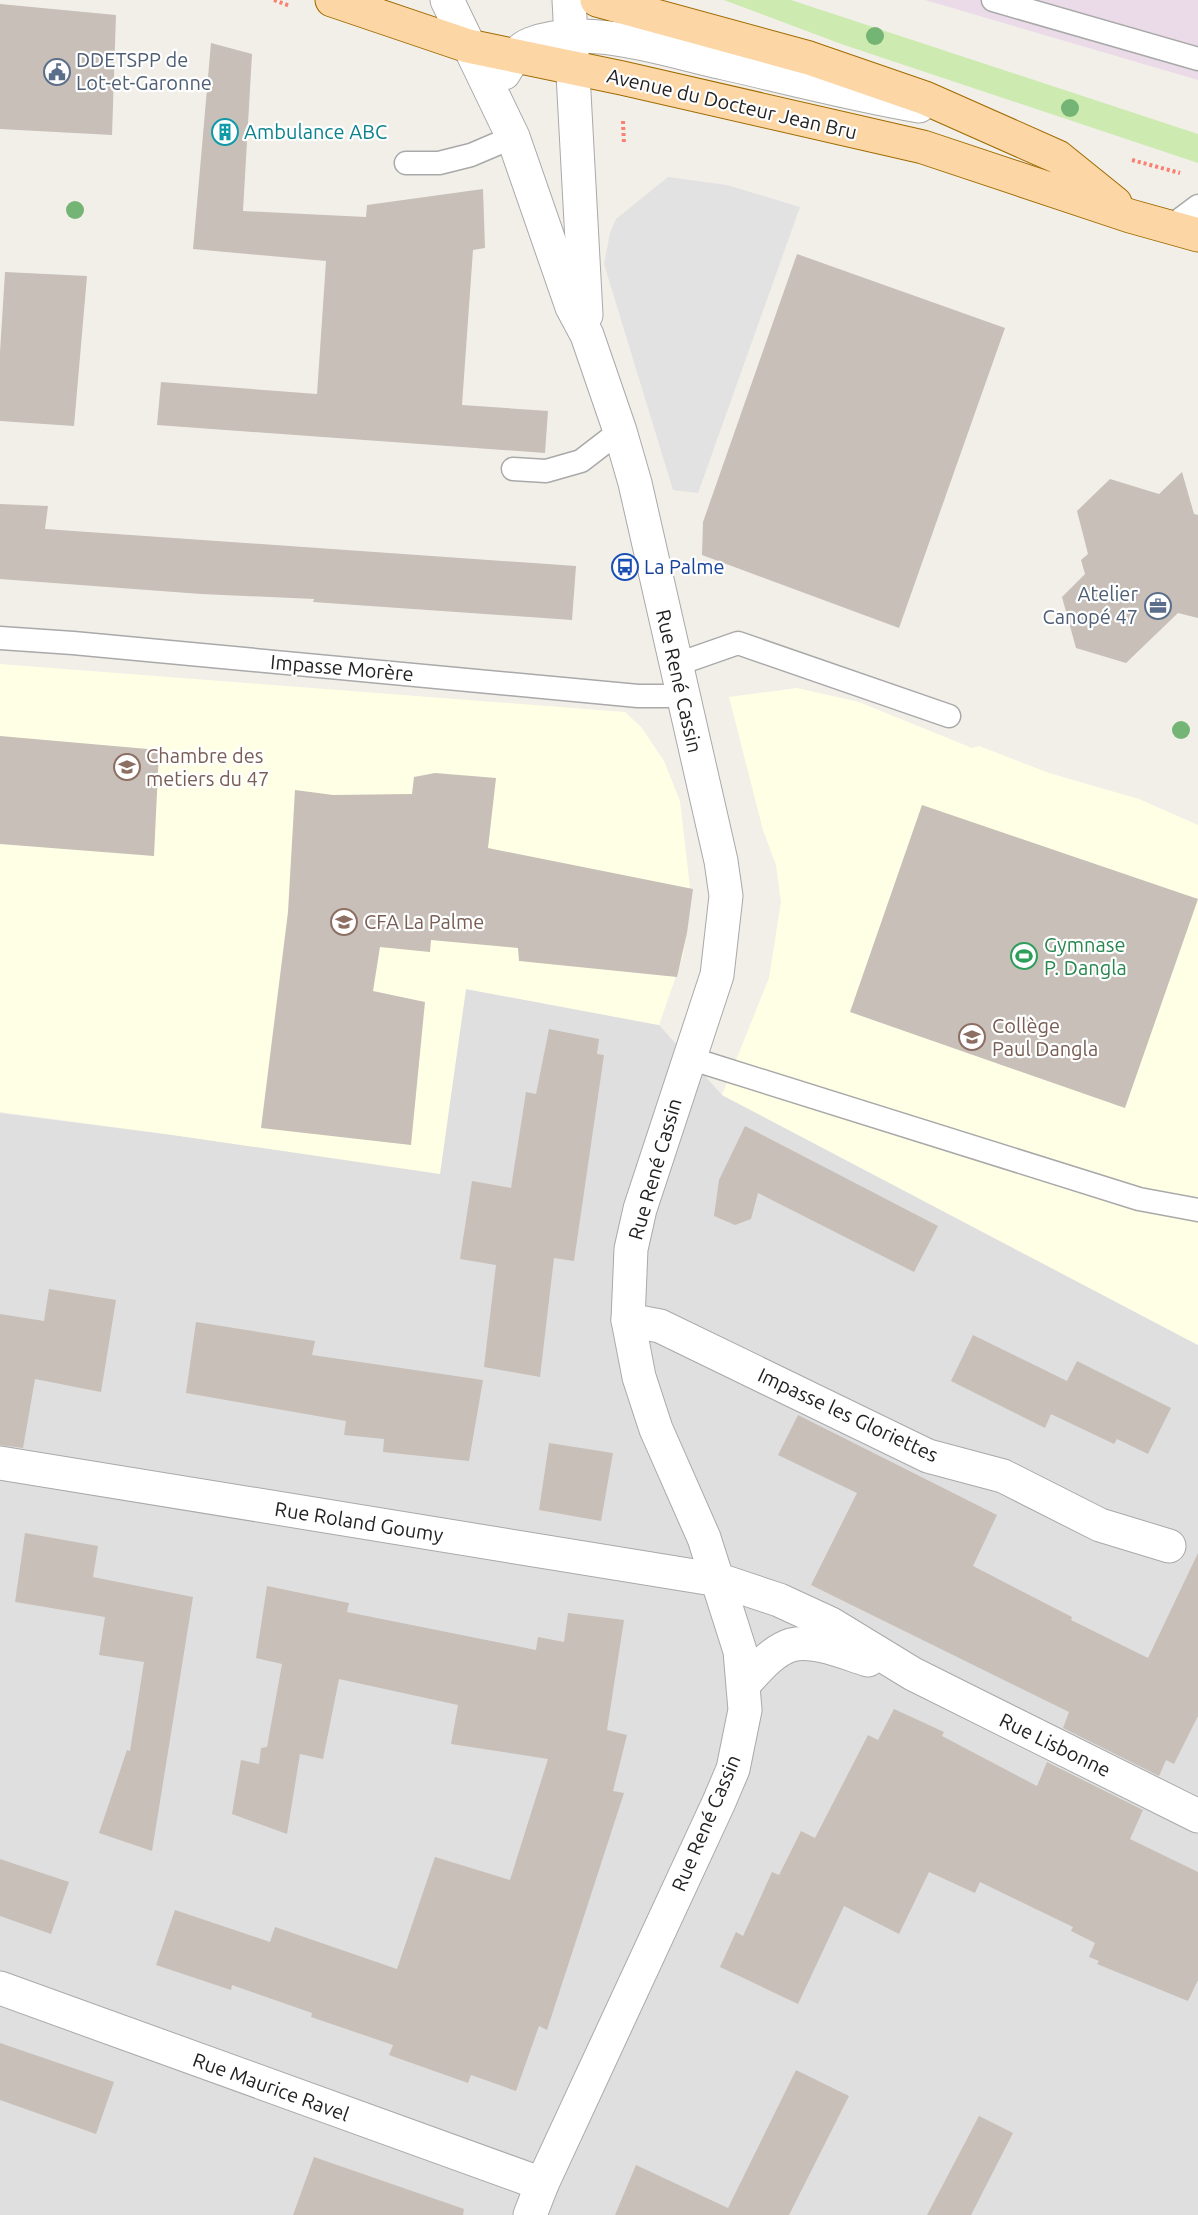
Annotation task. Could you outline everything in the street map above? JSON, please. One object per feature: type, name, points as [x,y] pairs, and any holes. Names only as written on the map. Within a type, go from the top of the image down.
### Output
[{"type":"main road","name":"Avenue du Docteur Jean Bru","points":[[332,0],[468,46],[622,78],[923,147],[1130,216],[1184,231]]},
{"type":"main road","name":"Avenue du Docteur Jean Bru","points":[[597,0],[809,58],[925,99],[1058,157],[1130,216]]},
{"type":"street","points":[[447,0],[513,138],[572,307],[587,335]]},
{"type":"street","points":[[570,0],[587,335]]},
{"type":"street","points":[[497,104],[503,76],[514,56],[530,44],[571,36],[644,43],[879,99],[954,112]]},
{"type":"street","name":"Rue René Cassin","points":[[530,2215],[542,2184],[733,1769],[745,1710],[740,1651],[719,1580],[704,1538],[656,1429],[639,1377],[628,1320],[631,1249],[640,1209],[717,975],[726,896],[721,861],[634,483],[620,431],[587,335]]},
{"type":"street","name":"Impasse les Gloriettes","points":[[628,1320],[660,1326],[927,1456],[1003,1476],[1100,1525],[1169,1546]]},
{"type":"street","name":"Rue Roland Goumy","points":[[0,1463],[719,1580]]},
{"type":"street","name":"Rue Lisbonne","points":[[719,1580],[779,1600],[831,1624],[912,1674],[1198,1816]]},
{"type":"street","name":"Rue Lisbonne","points":[[744,1684],[768,1659],[790,1646],[816,1644],[912,1674]]},
{"type":"street","name":"Rue Maurice Ravel","points":[[0,1988],[542,2184]]},
{"type":"lane","points":[[993,0],[1198,58]]},
{"type":"lane","points":[[406,164],[439,163],[471,155],[513,138]]},
{"type":"lane","points":[[1184,231],[1198,207]]},
{"type":"lane","points":[[513,469],[546,471],[581,460],[620,431]]},
{"type":"lane","name":"Impasse Morère","points":[[0,638],[73,642],[638,696],[684,696]]},
{"type":"lane","points":[[675,665],[738,643],[949,716]]},
{"type":"lane","points":[[689,1058],[1139,1199],[1198,1210]]},
{"type":"shaded area","points":[[925,0],[1198,0],[1198,80]]},
{"type":"shaded area","points":[[668,177],[727,185],[800,207],[698,493],[673,490],[604,264],[610,233],[616,219]]},
{"type":"shaded area","name":"CFA La Palme","points":[[0,664],[625,712],[641,727],[664,761],[680,801],[690,888],[690,911],[683,956],[659,1025],[466,989],[440,1174],[0,1112]]},
{"type":"shaded area","name":"Collège Paul Dangla","points":[[797,688],[859,702],[972,748],[979,746],[1049,773],[1139,799],[1198,825],[1198,1345],[722,1095],[769,978],[781,902],[776,865],[763,830],[729,697]]},
{"type":"shaded area","points":[[466,989],[659,1025],[722,1095],[1198,1345],[1198,2215],[0,2215],[0,1113],[437,1169]]},
{"type":"green space","points":[[724,0],[791,0],[1198,134],[1198,163],[844,45]]},
{"type":"building","name":"DDETSPP de Lot-et-Garonne","points":[[0,4],[116,15],[112,135],[0,129]]},
{"type":"building","points":[[211,43],[252,54],[243,211],[366,217],[367,205],[483,189],[485,248],[473,250],[462,405],[548,411],[545,453],[157,425],[161,382],[317,394],[326,261],[193,249]]},
{"type":"building","points":[[797,254],[1005,328],[899,628],[702,555],[703,522]]},
{"type":"building","points":[[5,272],[87,276],[74,426],[0,421],[0,352]]},
{"type":"building","points":[[1182,472],[1194,514],[1198,515],[1198,618],[1178,613],[1126,663],[1076,648],[1062,597],[1085,574],[1081,560],[1088,554],[1077,511],[1110,479],[1159,494]]},
{"type":"building","points":[[0,504],[48,506],[45,529],[576,566],[572,620],[313,602],[314,599],[201,594],[0,579]]},
{"type":"building","points":[[0,736],[159,750],[154,856],[0,844]]},
{"type":"building","points":[[435,773],[496,778],[488,848],[693,889],[687,933],[677,977],[519,961],[518,948],[431,940],[430,952],[380,947],[373,991],[425,1002],[411,1145],[261,1128],[288,912],[295,790],[333,795],[412,794],[414,777]]},
{"type":"building","name":"Gymnase P. Dangla","points":[[922,805],[1198,899],[1125,1108],[850,1012]]},
{"type":"building","points":[[549,1029],[599,1039],[597,1054],[604,1055],[574,1261],[554,1258],[540,1377],[484,1367],[496,1265],[460,1259],[472,1181],[511,1188],[526,1092],[536,1094]]},
{"type":"building","points":[[745,1126],[938,1226],[914,1272],[758,1193],[751,1219],[735,1225],[714,1216],[719,1180]]},
{"type":"building","points":[[49,1289],[116,1300],[101,1392],[35,1379],[23,1448],[0,1445],[0,1314],[44,1321]]},
{"type":"building","points":[[196,1322],[315,1341],[312,1355],[483,1380],[469,1461],[383,1452],[384,1439],[344,1435],[346,1421],[186,1393]]},
{"type":"building","points":[[973,1335],[1067,1381],[1077,1361],[1171,1408],[1148,1454],[1117,1439],[1114,1444],[1051,1414],[1045,1428],[951,1381]]},
{"type":"building","points":[[798,1415],[997,1515],[973,1566],[1072,1617],[1071,1620],[1148,1658],[1198,1553],[1198,1716],[1174,1764],[1166,1760],[1159,1776],[1063,1728],[1069,1712],[811,1585],[857,1493],[778,1455]]},
{"type":"building","points":[[549,1443],[613,1453],[601,1521],[539,1510]]},
{"type":"building","points":[[25,1533],[98,1546],[93,1577],[193,1597],[152,1851],[99,1833],[127,1750],[130,1751],[144,1662],[99,1655],[105,1617],[15,1602]]},
{"type":"building","points":[[267,1586],[349,1603],[347,1612],[536,1650],[538,1637],[564,1642],[568,1613],[624,1620],[607,1730],[627,1735],[613,1791],[624,1793],[547,2030],[539,2026],[516,2091],[471,2075],[468,2083],[389,2055],[393,2045],[311,2017],[312,2013],[232,1985],[231,1990],[156,1965],[175,1910],[270,1942],[275,1927],[397,1969],[435,1857],[510,1880],[548,1759],[451,1744],[458,1705],[339,1679],[323,1759],[300,1754],[287,1834],[232,1814],[241,1760],[259,1764],[261,1748],[267,1747],[282,1664],[256,1658]]},
{"type":"building","points":[[894,1709],[944,1732],[942,1736],[1037,1786],[1047,1762],[1143,1810],[1130,1839],[1198,1872],[1198,1980],[1188,2001],[1097,1964],[1099,1961],[1089,1957],[1095,1943],[1071,1931],[1073,1927],[980,1882],[975,1893],[929,1872],[899,1934],[844,1906],[798,2004],[720,1967],[736,1932],[743,1936],[772,1872],[779,1875],[801,1831],[815,1838],[868,1735],[878,1740]]},
{"type":"building","points":[[0,1859],[69,1882],[51,1934],[0,1916]]},
{"type":"building","points":[[0,2043],[114,2082],[96,2134],[0,2100]]},
{"type":"building","points":[[796,2070],[849,2096],[789,2215],[615,2215],[636,2165],[728,2208]]},
{"type":"building","points":[[979,2116],[1013,2133],[971,2215],[927,2215]]},
{"type":"building","points":[[314,2157],[464,2209],[463,2215],[293,2215]]},
{"type":"place","name":"DDETSPP de Lot-et-Garonne","points":[[57,72]]},
{"type":"place","name":"Ambulance ABC","points":[[225,132]]},
{"type":"place","name":"La Palme","points":[[625,567]]},
{"type":"place","name":"Atelier Canopé 47","points":[[1158,606]]},
{"type":"place","name":"Chambre des metiers du 47","points":[[127,767]]},
{"type":"place","name":"CFA La Palme","points":[[344,922]]},
{"type":"place","name":"Gymnase P. Dangla","points":[[1024,956]]},
{"type":"place","name":"Collège Paul Dangla","points":[[972,1037]]}]
